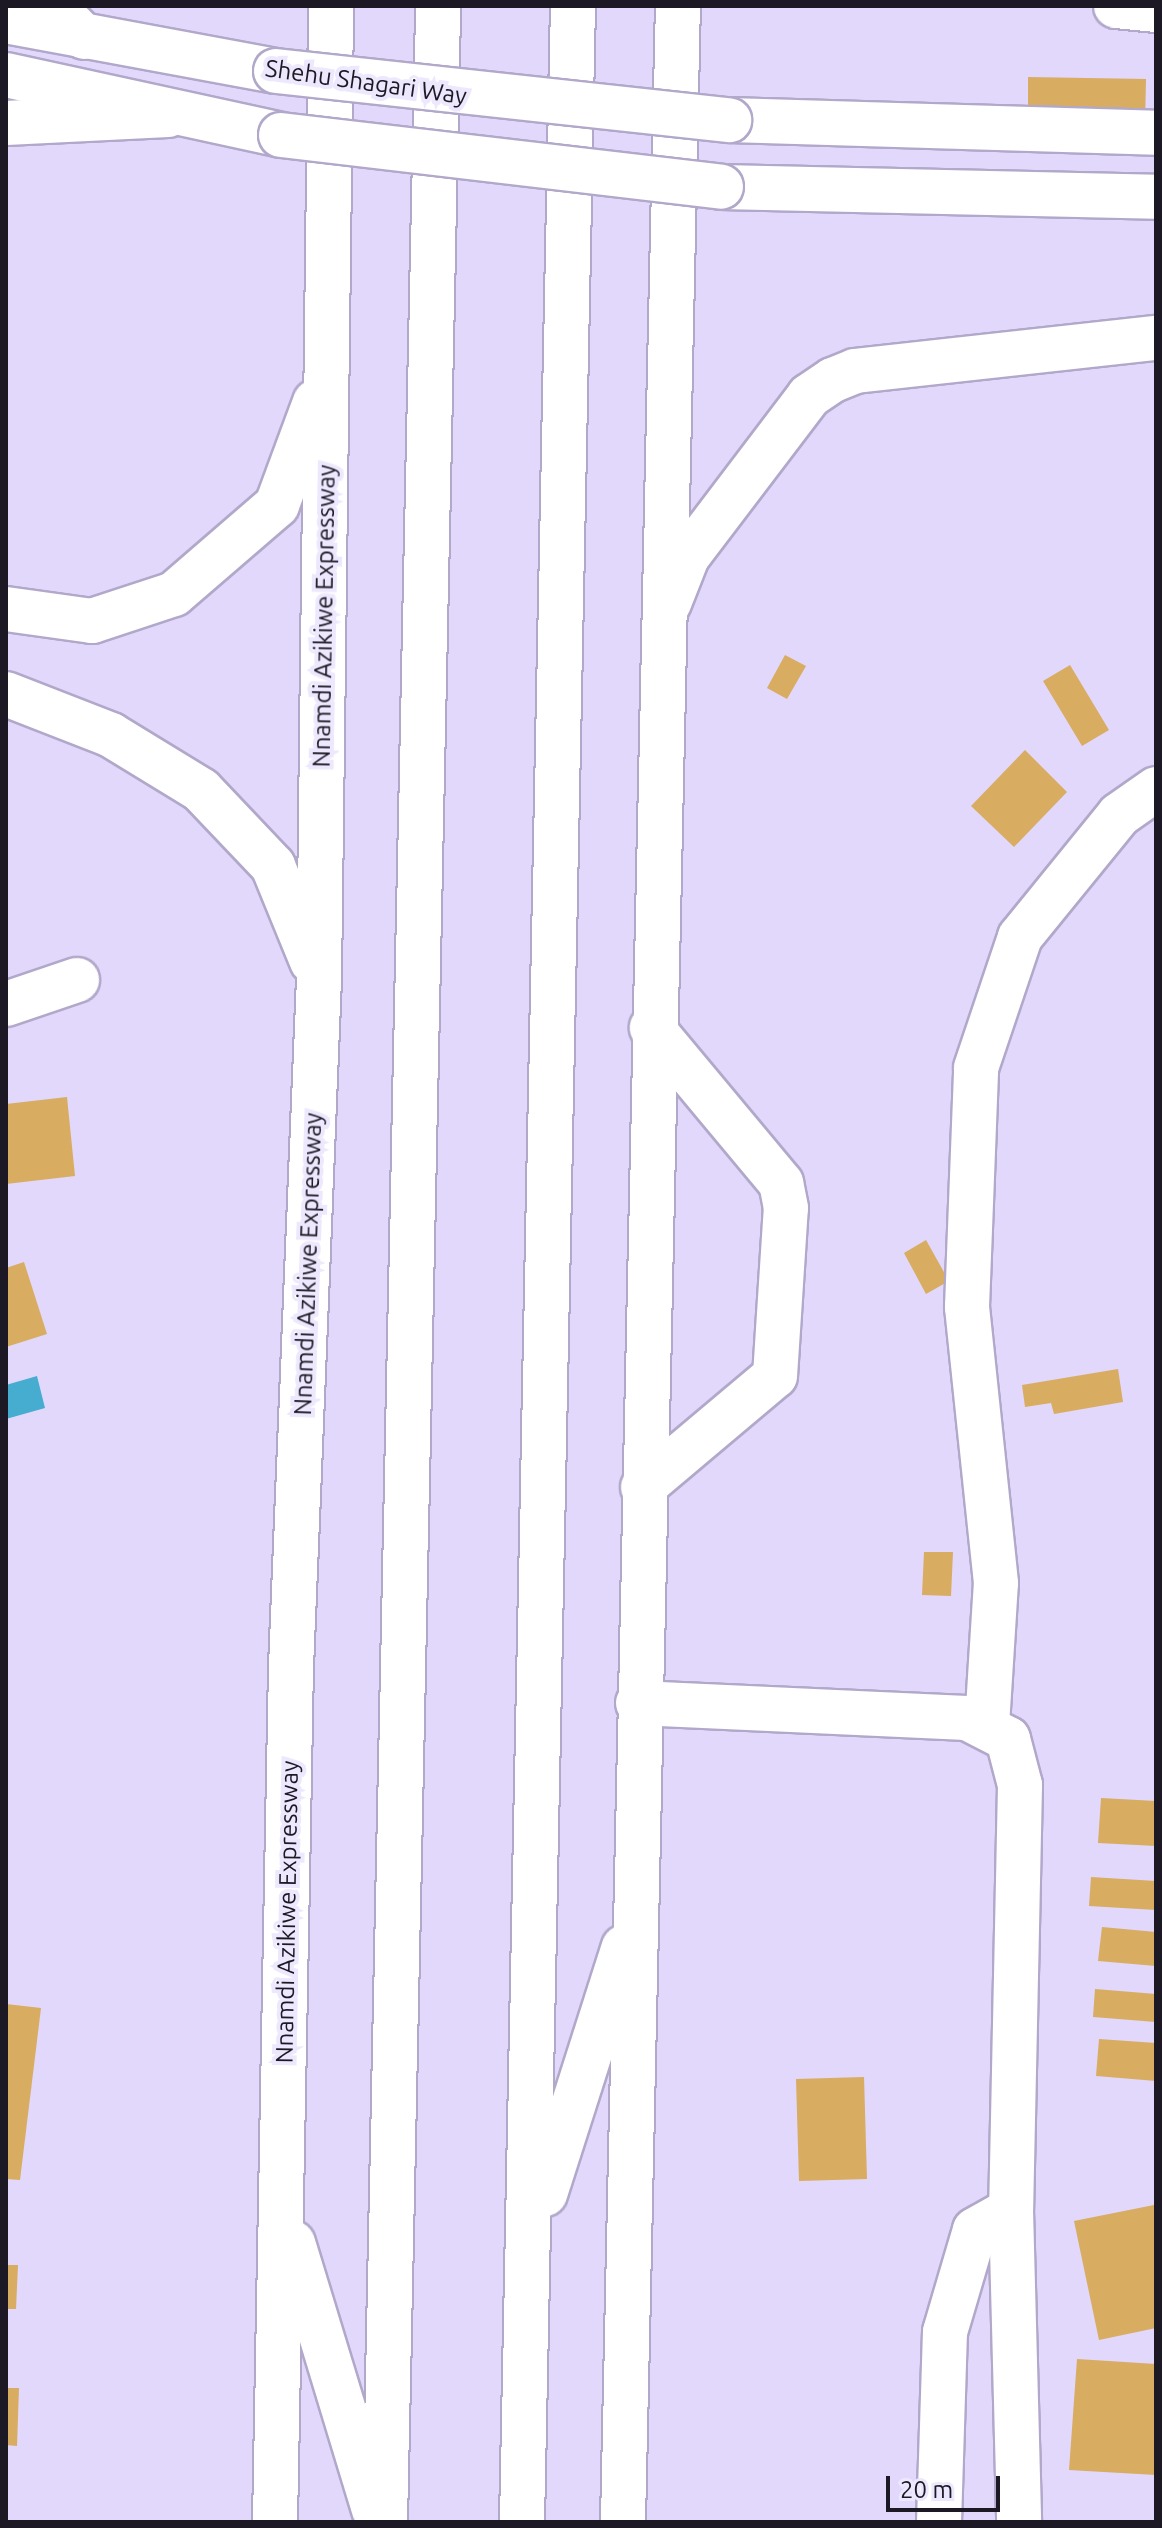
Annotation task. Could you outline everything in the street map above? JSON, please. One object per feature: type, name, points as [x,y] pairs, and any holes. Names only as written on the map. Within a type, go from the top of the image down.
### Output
[{"type":"main road","name":"Nnamdi Azikiwe Expressway","points":[[275,2522],[291,1667],[319,980],[331,6]]},
{"type":"main road","points":[[385,2522],[438,6]]},
{"type":"main road","points":[[522,2522],[531,2238],[573,6]]},
{"type":"main road","points":[[623,2522],[640,1897],[638,1703],[652,1028],[678,6]]},
{"type":"main road","points":[[1116,6],[1156,10]]},
{"type":"main road","name":"Shehu Shagari Way","points":[[6,21],[69,21],[276,71],[729,120],[1156,133]]},
{"type":"main road","points":[[6,75],[168,115],[281,135],[721,187],[1156,197]]},
{"type":"main road","points":[[6,123],[168,115]]},
{"type":"main road","points":[[661,624],[687,557],[809,396],[833,380],[855,371],[1156,338]]},
{"type":"main road","points":[[6,609],[92,621],[174,594],[277,505],[327,370]]},
{"type":"main road","points":[[6,694],[111,735],[201,790],[273,866],[319,980]]},
{"type":"main road","points":[[987,1725],[996,1583],[967,1307],[976,1068],[1020,937],[1119,815],[1156,789]]},
{"type":"main road","points":[[6,1004],[77,980]]},
{"type":"main road","points":[[643,1487],[775,1376],[783,1347],[786,1208],[781,1183],[652,1028]]},
{"type":"main road","points":[[638,1703],[967,1718],[987,1725],[1008,1739],[1020,1785],[1011,2210],[1019,2522]]},
{"type":"main road","points":[[531,2238],[640,1897]]},
{"type":"main road","points":[[282,2206],[377,2522]]},
{"type":"main road","points":[[939,2522],[952,2304],[975,2230],[1011,2210]]},
{"type":"water","points":[[37,1376],[45,1408],[6,1419],[6,1385]]},
{"type":"building","points":[[1028,77],[1146,79],[1145,123],[1028,122]]},
{"type":"building","points":[[785,655],[806,666],[787,699],[767,688]]},
{"type":"building","points":[[1070,665],[1109,730],[1082,746],[1043,681]]},
{"type":"building","points":[[1025,750],[1067,792],[1014,847],[971,806]]},
{"type":"building","points":[[67,1097],[75,1176],[6,1184],[6,1104]]},
{"type":"building","points":[[926,1240],[949,1281],[926,1294],[904,1253]]},
{"type":"building","points":[[24,1262],[47,1334],[6,1347],[6,1268]]},
{"type":"building","points":[[1118,1369],[1123,1402],[1054,1414],[1051,1403],[1025,1407],[1022,1385]]},
{"type":"building","points":[[924,1552],[953,1552],[951,1596],[922,1595]]},
{"type":"building","points":[[1101,1798],[1156,1801],[1156,1846],[1098,1843]]},
{"type":"building","points":[[1091,1877],[1156,1881],[1156,1910],[1089,1906]]},
{"type":"building","points":[[1102,1927],[1156,1932],[1156,1966],[1098,1961]]},
{"type":"building","points":[[1095,1989],[1156,1994],[1156,2022],[1093,2017]]},
{"type":"building","points":[[6,2004],[41,2008],[20,2180],[6,2179]]},
{"type":"building","points":[[1099,2039],[1156,2043],[1156,2081],[1096,2076]]},
{"type":"building","points":[[864,2077],[867,2179],[799,2181],[796,2079]]},
{"type":"building","points":[[1154,2205],[1156,2328],[1099,2340],[1074,2221]]},
{"type":"building","points":[[6,2265],[18,2265],[16,2309],[6,2309]]},
{"type":"building","points":[[1077,2359],[1156,2364],[1156,2475],[1069,2470]]},
{"type":"building","points":[[6,2388],[19,2388],[17,2446],[6,2445]]}]
